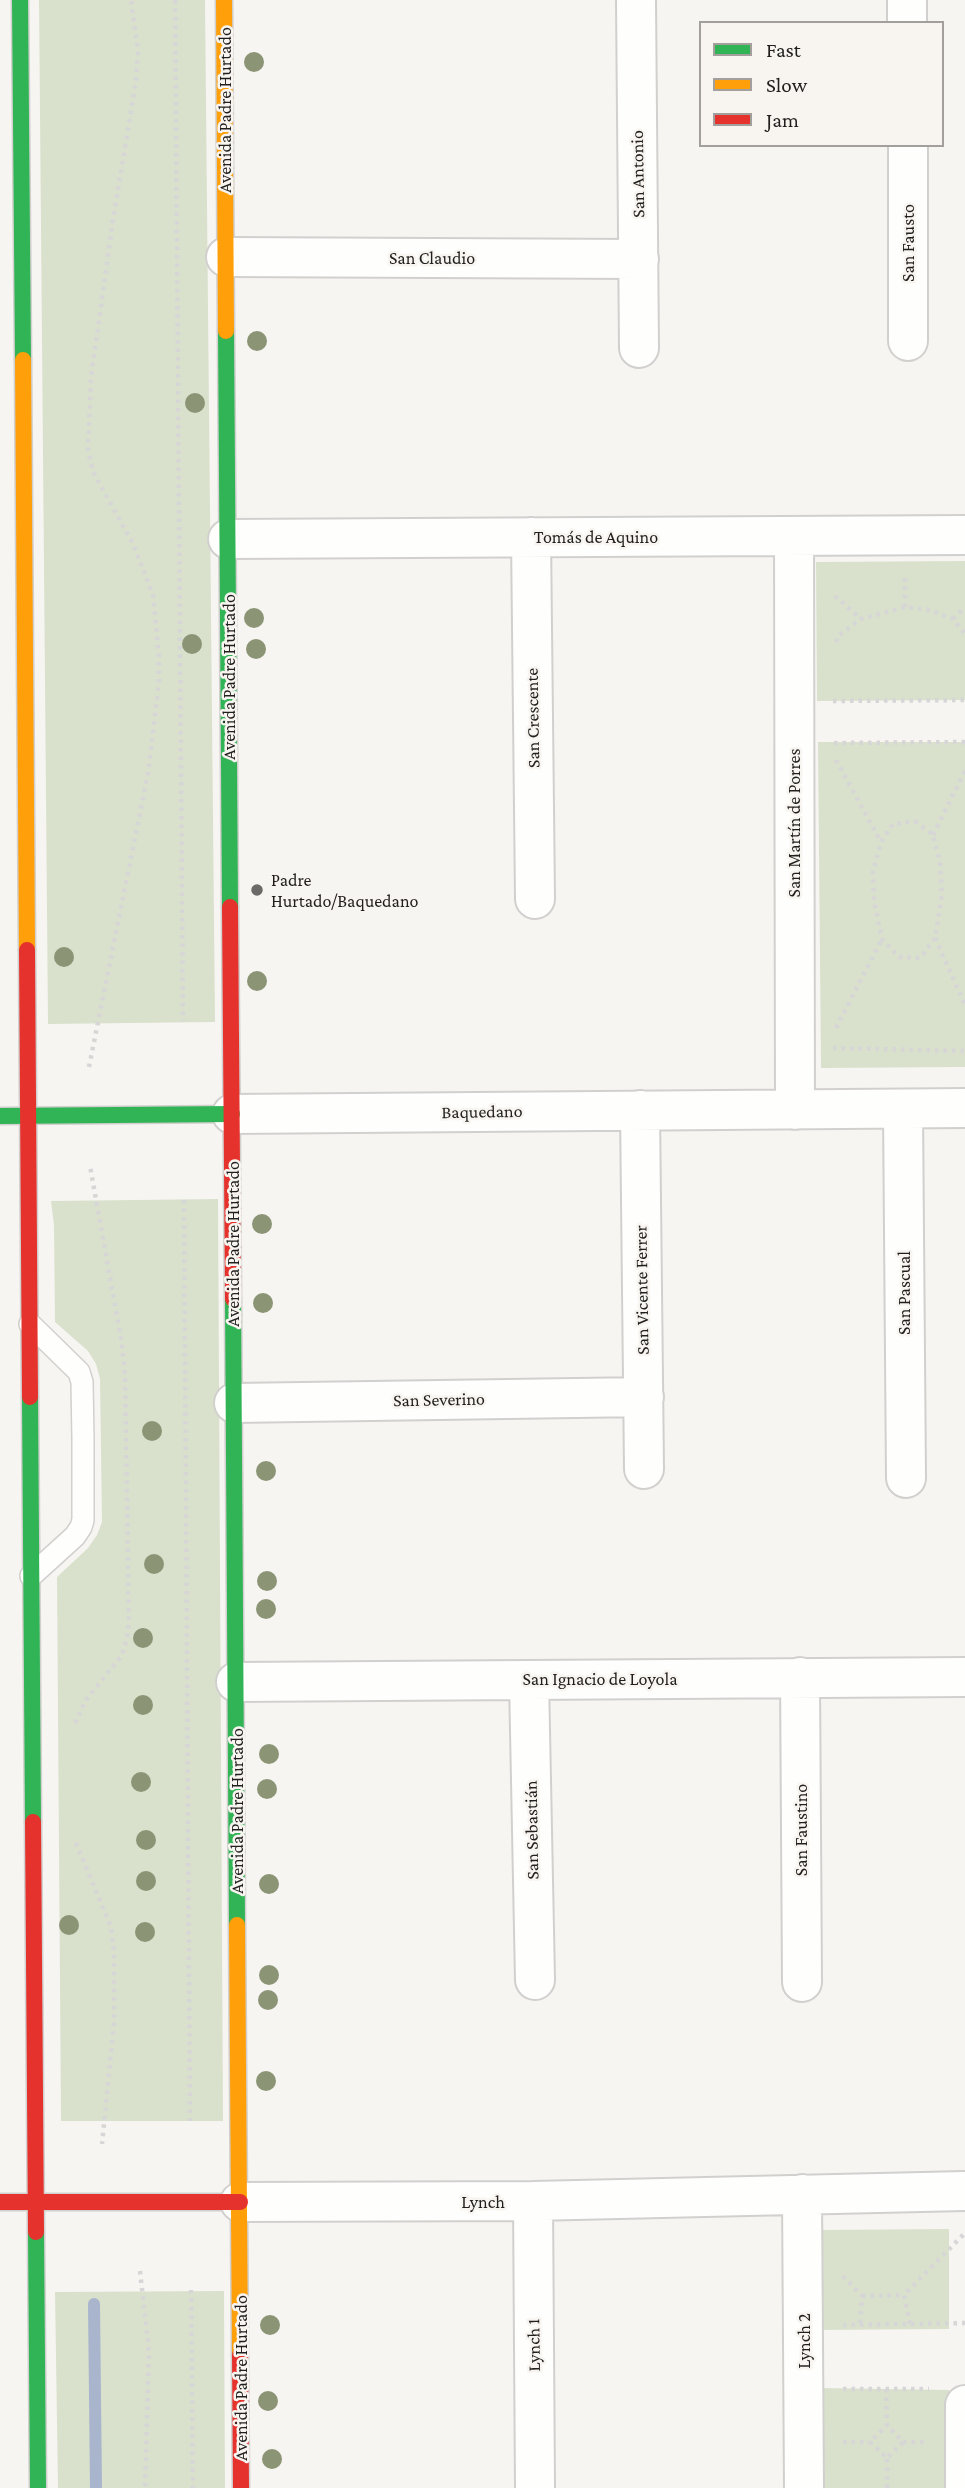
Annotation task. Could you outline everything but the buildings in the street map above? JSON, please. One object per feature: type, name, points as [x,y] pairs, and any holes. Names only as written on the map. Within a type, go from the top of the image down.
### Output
[{"type":"main road","points":[[20,0],[12,482],[28,1115],[38,2488]]},
{"type":"main road","name":"Avenida Padre Hurtado","points":[[224,0],[242,2488]]},
{"type":"main road","name":"Baquedano","points":[[0,1116],[232,1114]]},
{"type":"main road","name":"Lynch","points":[[0,2202],[240,2202]]},
{"type":"street","name":"San Antonio","points":[[636,0],[639,348]]},
{"type":"street","points":[[907,0],[907,21]]},
{"type":"street","name":"San Fausto","points":[[908,147],[908,341]]},
{"type":"street","name":"San Claudio","points":[[226,257],[639,259]]},
{"type":"street","name":"Tomás de Aquino","points":[[228,539],[965,535]]},
{"type":"street","name":"San Martín de Porres","points":[[794,536],[795,1110]]},
{"type":"street","name":"San Crescente","points":[[531,537],[534,899]]},
{"type":"street","name":"Baquedano","points":[[232,1114],[965,1108]]},
{"type":"street","name":"San Pascual","points":[[903,1109],[905,1478]]},
{"type":"street","name":"San Vicente Ferrer","points":[[640,1110],[644,1469]]},
{"type":"street","name":"San Severino","points":[[234,1403],[644,1397]]},
{"type":"street","name":"San Ignacio de Loyola","points":[[236,1682],[965,1676]]},
{"type":"street","name":"San Faustino","points":[[800,1678],[802,1982]]},
{"type":"street","name":"San Sebastián","points":[[529,1680],[535,1980]]},
{"type":"street","points":[[965,2191],[965,2214]]},
{"type":"street","name":"Lynch","points":[[240,2202],[533,2201],[965,2191]]},
{"type":"street","name":"Lynch 2","points":[[803,2194],[804,2488]]},
{"type":"street","name":"Lynch 1","points":[[533,2201],[535,2488]]},
{"type":"street","points":[[951,2397],[965,2488]]},
{"type":"lane","points":[[30,1324],[79,1372],[82,1382],[83,1428],[81,1527],[75,1536],[31,1576]]},
{"type":"path","points":[[89,1066],[148,774],[159,683],[157,625],[150,586],[133,544],[93,472],[88,450],[88,403],[96,338],[136,81],[138,51],[131,0]]},
{"type":"path","points":[[175,0],[183,1021]]},
{"type":"path","points":[[835,646],[838,636],[861,619],[886,610],[905,607],[929,610],[953,620],[965,634]]},
{"type":"path","points":[[953,620],[965,607]]},
{"type":"path","points":[[825,701],[965,700]]},
{"type":"path","points":[[881,842],[827,743],[965,741]]},
{"type":"path","points":[[933,835],[965,771]]},
{"type":"path","points":[[915,821],[933,835],[940,862],[942,894],[935,937],[920,958],[899,957],[882,939],[874,901],[873,871],[881,842],[893,824],[915,821]]},
{"type":"path","points":[[935,937],[965,1005]]},
{"type":"path","points":[[832,1036],[882,939]]},
{"type":"path","points":[[826,1048],[965,1051]]},
{"type":"path","points":[[72,1731],[86,1700],[122,1655],[129,1620],[125,1374],[90,1166]]},
{"type":"path","points":[[184,1200],[190,2121]]},
{"type":"path","points":[[74,1831],[76,1843],[111,1927],[114,1952],[114,2023],[102,2144]]},
{"type":"path","points":[[862,2296],[904,2295],[965,2233]]},
{"type":"path","points":[[140,2271],[149,2351],[145,2488]]},
{"type":"path","points":[[191,2290],[193,2488]]},
{"type":"path","points":[[904,2295],[910,2324]]},
{"type":"path","points":[[804,2326],[965,2323]]},
{"type":"path","points":[[804,2391],[820,2388],[886,2389],[951,2397]]},
{"type":"path","points":[[886,2389],[887,2425],[903,2442],[887,2458],[887,2488]]},
{"type":"path","points":[[887,2425],[870,2442],[887,2458]]},
{"type":"green space","points":[[39,0],[205,0],[215,1022],[48,1024]]},
{"type":"green space","points":[[965,561],[965,700],[817,701],[816,562]]},
{"type":"green space","points":[[818,742],[965,742],[965,1067],[821,1068]]},
{"type":"green space","points":[[218,1199],[223,2121],[61,2121],[57,1577],[88,1548],[102,1522],[100,1379],[96,1364],[88,1351],[55,1322],[54,1225],[51,1201]]},
{"type":"green space","points":[[949,2229],[949,2329],[819,2330],[819,2230]]},
{"type":"green space","points":[[224,2291],[225,2488],[58,2488],[55,2292]]},
{"type":"green space","points":[[819,2388],[949,2390],[950,2488],[821,2488]]},
{"type":"waterway","points":[[94,2304],[96,2488]]},
{"type":"traffic: fast","points":[[20,0],[23,360]]},
{"type":"traffic: fast","points":[[226,331],[230,907]]},
{"type":"traffic: fast","points":[[0,1116],[232,1114]]},
{"type":"traffic: fast","points":[[233,1299],[237,1925]]},
{"type":"traffic: fast","points":[[30,1397],[33,1822]]},
{"type":"traffic: fast","points":[[36,2232],[38,2488]]},
{"type":"traffic: slow","points":[[224,0],[226,331]]},
{"type":"traffic: slow","points":[[23,360],[27,950]]},
{"type":"traffic: slow","points":[[237,1925],[240,2355]]},
{"type":"traffic: jam","points":[[230,907],[233,1299]]},
{"type":"traffic: jam","points":[[27,950],[30,1397]]},
{"type":"traffic: jam","points":[[33,1822],[36,2232]]},
{"type":"traffic: jam","points":[[0,2202],[240,2202]]},
{"type":"traffic: jam","points":[[240,2355],[241,2488]]},
{"type":"place","name":"Padre Hurtado/Baquedano","points":[[257,890]]}]
